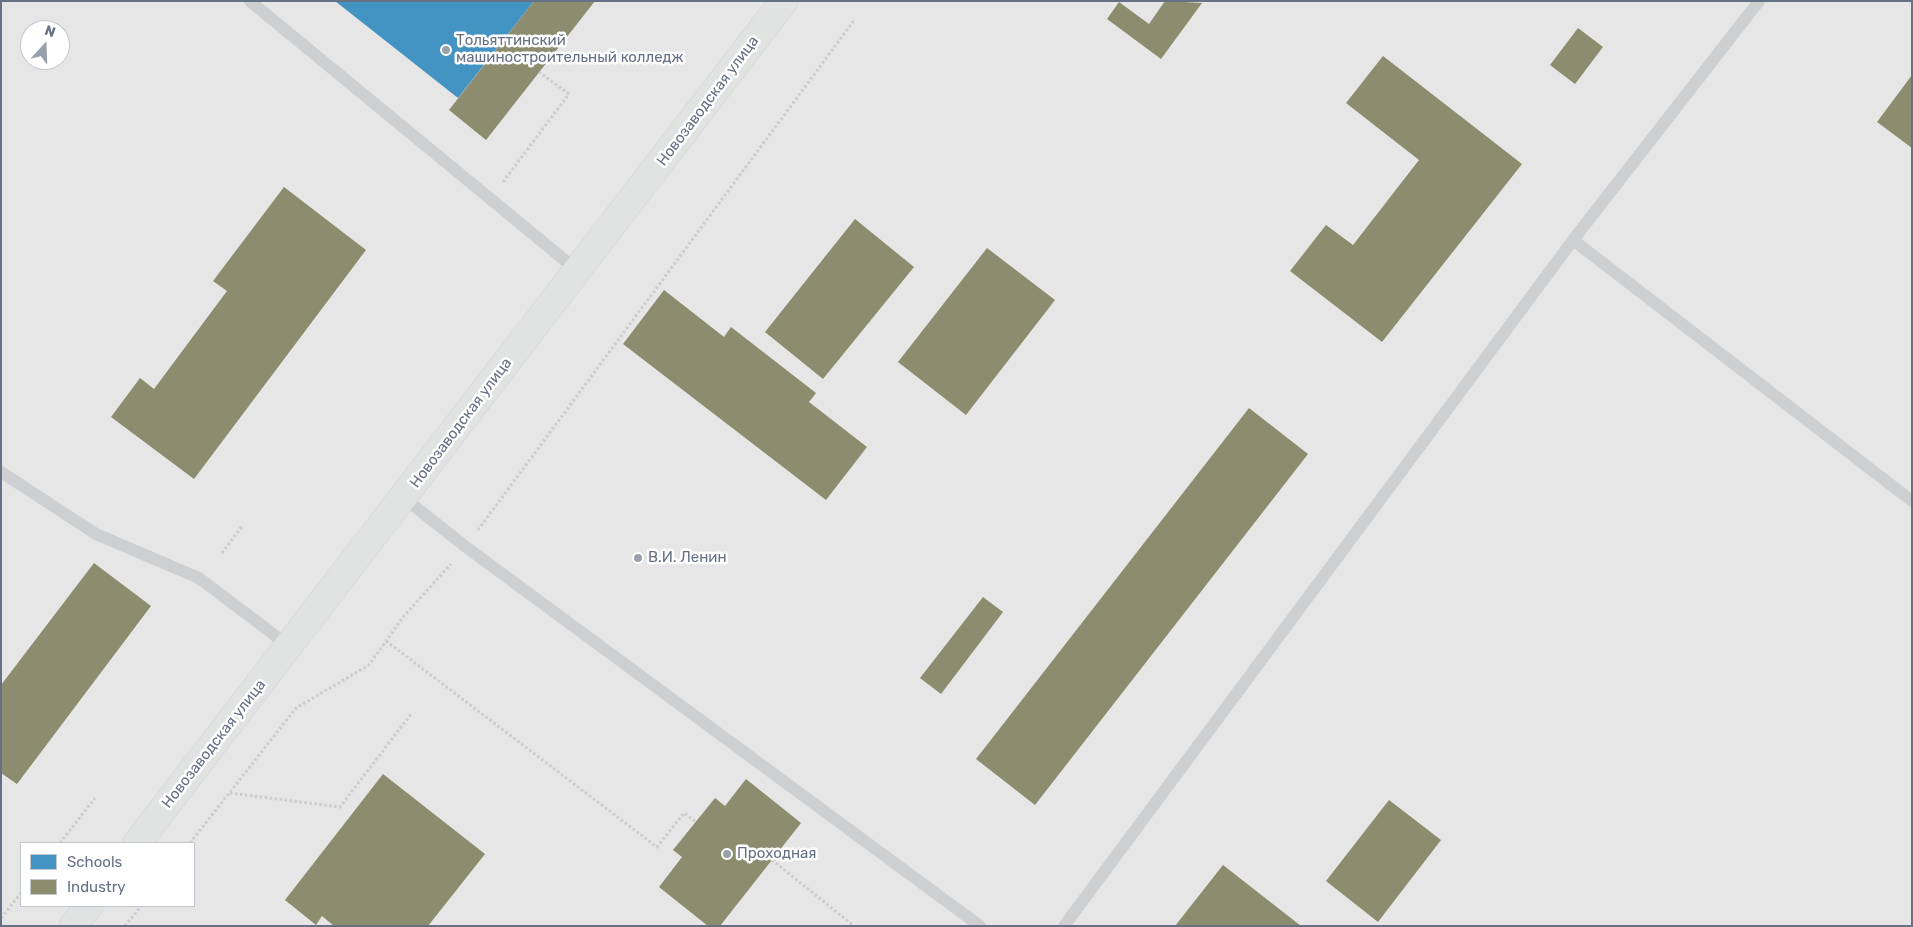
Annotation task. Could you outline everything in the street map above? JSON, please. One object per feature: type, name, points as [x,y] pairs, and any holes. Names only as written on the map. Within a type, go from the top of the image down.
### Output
[{"type":"main road","name":"Новозаводская улица","points":[[138,842],[404,498],[784,1]]},
{"type":"main road","points":[[73,926],[88,907]]},
{"type":"lane","points":[[250,1],[578,270]]},
{"type":"lane","points":[[1064,926],[1573,240],[1759,1]]},
{"type":"lane","points":[[1573,240],[1912,501]]},
{"type":"lane","points":[[1,472],[96,534],[199,578],[289,646]]},
{"type":"lane","points":[[404,498],[466,547],[980,926]]},
{"type":"path","points":[[191,842],[296,708],[369,665],[404,616],[466,547],[855,19]]},
{"type":"path","points":[[490,198],[569,94],[540,72]]},
{"type":"path","points":[[222,552],[242,526]]},
{"type":"path","points":[[386,641],[657,847],[684,813],[696,822]]},
{"type":"path","points":[[230,793],[340,807],[411,714]]},
{"type":"path","points":[[61,842],[95,798]]},
{"type":"path","points":[[772,860],[854,926]]},
{"type":"path","points":[[1,918],[20,894]]},
{"type":"path","points":[[125,926],[140,907]]},
{"type":"shaded area","points":[[1,1],[771,1],[126,842],[20,842],[20,907],[76,907],[61,926],[1,926]]},
{"type":"shaded area","points":[[793,1],[1912,1],[1912,926],[74,926],[89,907],[195,907],[195,842],[139,842]]},
{"type":"building: Schools","name":"Тольяттинский машиностроительный колледж","points":[[335,1],[534,1],[458,98]]},
{"type":"building: Industry","points":[[534,1],[595,1],[486,140],[449,110]]},
{"type":"building: Industry","points":[[1165,1],[1202,3],[1161,59],[1107,19],[1119,2],[1149,24]]},
{"type":"building: Industry","points":[[1578,28],[1603,47],[1575,84],[1550,65]]},
{"type":"building: Industry","points":[[1383,56],[1522,164],[1382,342],[1290,271],[1326,225],[1353,245],[1419,160],[1346,103]]},
{"type":"building: Industry","points":[[1912,75],[1912,148],[1877,122]]},
{"type":"building: Industry","points":[[284,187],[366,250],[194,479],[111,417],[140,378],[154,389],[227,291],[213,281]]},
{"type":"building: Industry","points":[[855,219],[914,267],[823,379],[765,332]]},
{"type":"building: Industry","points":[[987,248],[1055,300],[966,415],[898,362]]},
{"type":"building: Industry","points":[[664,290],[724,337],[731,327],[816,393],[809,402],[867,447],[826,500],[623,344]]},
{"type":"building: Industry","points":[[1249,408],[1308,454],[1035,805],[976,759]]},
{"type":"building: Industry","points":[[94,563],[151,606],[17,784],[1,773],[1,685]]},
{"type":"building: Industry","points":[[983,597],[1003,612],[941,694],[920,678]]},
{"type":"building: Industry","points":[[383,774],[485,854],[428,926],[334,926],[322,916],[316,925],[285,900]]},
{"type":"building: Industry","name":"Проходная","points":[[746,779],[801,823],[720,926],[708,926],[659,887],[682,857],[673,850],[715,798],[725,806]]},
{"type":"building: Industry","points":[[1389,800],[1441,840],[1378,922],[1326,881]]},
{"type":"building: Industry","points":[[1223,865],[1301,926],[1175,926]]},
{"type":"place","name":"Тольяттинский машиностроительный колледж","points":[[446,50]]},
{"type":"place","name":"В.И. Ленин","points":[[638,558]]},
{"type":"place","name":"Проходная","points":[[727,854]]}]
